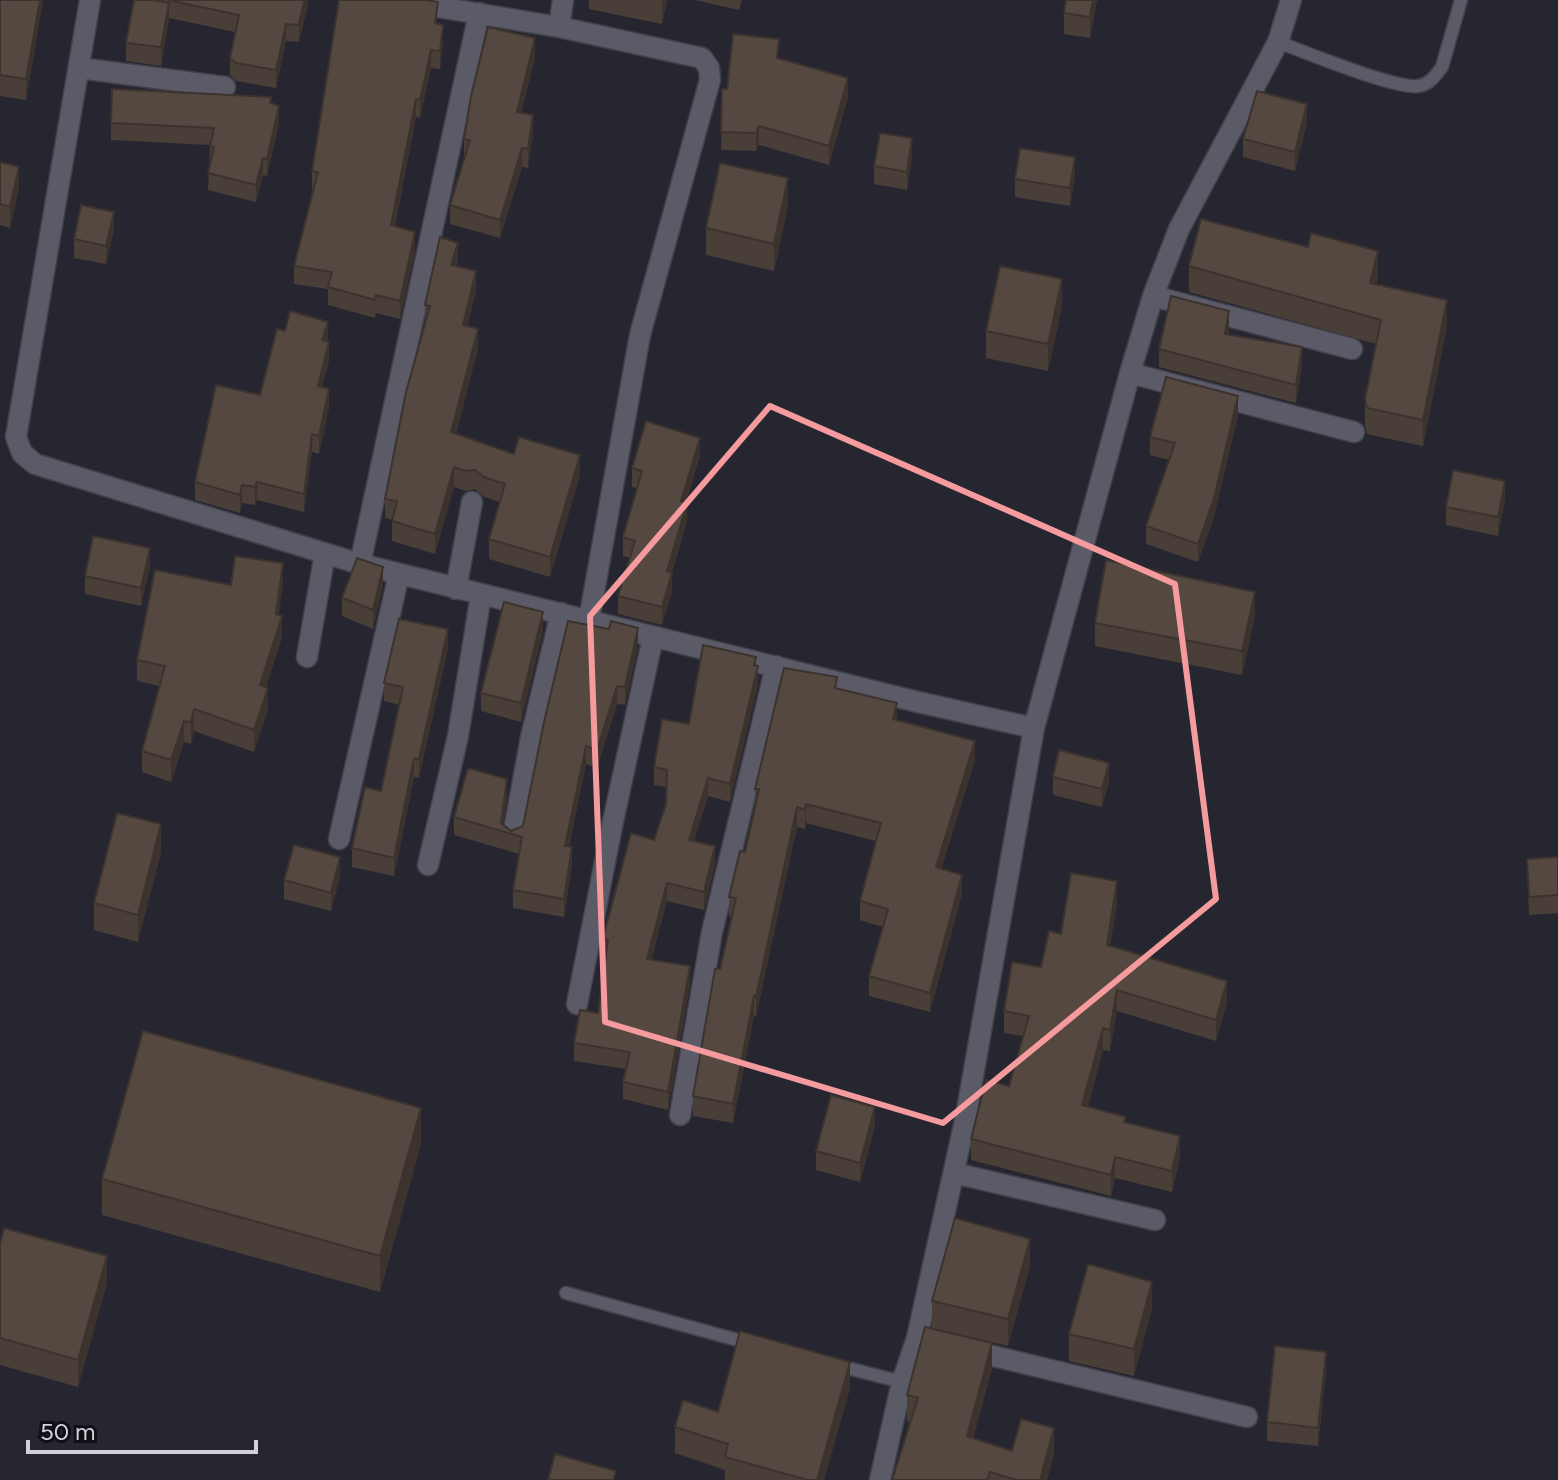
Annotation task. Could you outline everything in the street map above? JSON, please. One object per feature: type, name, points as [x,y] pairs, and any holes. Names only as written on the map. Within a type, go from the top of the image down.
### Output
[{"type":"street","points":[[90,0],[16,437],[22,453],[35,464],[360,564],[1034,728]]},
{"type":"street","points":[[395,0],[559,27],[702,58],[709,68],[710,80],[640,335],[589,620]]},
{"type":"street","points":[[559,27],[563,0]]},
{"type":"street","points":[[880,1480],[902,1382],[932,1342],[954,1173],[1034,728],[1130,373],[1153,296],[1179,229],[1278,42],[1291,0]]},
{"type":"street","points":[[360,564],[479,13]]},
{"type":"street","points":[[79,68],[225,87]]},
{"type":"street","points":[[1153,296],[1352,349]]},
{"type":"street","points":[[1130,373],[1354,432]]},
{"type":"street","points":[[456,589],[472,502]]},
{"type":"street","points":[[307,657],[325,553]]},
{"type":"street","points":[[339,839],[399,574]]},
{"type":"street","points":[[428,865],[458,736],[481,595]]},
{"type":"street","points":[[513,836],[531,737],[561,613]]},
{"type":"street","points":[[577,1004],[653,637]]},
{"type":"street","points":[[680,1115],[712,932],[776,666]]},
{"type":"street","points":[[954,1173],[1155,1220]]},
{"type":"street","points":[[932,1342],[1247,1417]]},
{"type":"lane","points":[[1278,42],[1390,82],[1417,86],[1435,77],[1442,67],[1461,0]]},
{"type":"lane","points":[[566,1293],[771,1349]]},
{"type":"lane","points":[[829,1364],[902,1382]]},
{"type":"highlighted area","points":[[770,406],[1175,584],[1216,899],[943,1123],[605,1022],[590,616]]},
{"type":"building","points":[[0,0],[40,0],[26,79],[0,75]]},
{"type":"building","points":[[134,0],[169,3],[161,47],[126,43]]},
{"type":"building","points":[[168,0],[304,0],[299,25],[286,24],[276,70],[236,63],[230,58],[239,15]]},
{"type":"building","points":[[339,0],[438,2],[435,23],[443,25],[440,51],[431,50],[420,100],[416,99],[391,225],[415,232],[400,301],[376,295],[375,300],[328,287],[332,272],[294,266],[318,172],[312,171]]},
{"type":"building","points":[[1066,0],[1093,0],[1090,17],[1064,13]]},
{"type":"building","points":[[488,27],[535,38],[517,112],[533,115],[528,149],[522,148],[500,220],[450,205],[470,140],[464,139]]},
{"type":"building","points":[[733,34],[779,39],[777,58],[848,78],[829,146],[759,126],[756,133],[721,132],[722,89],[727,89]]},
{"type":"building","points":[[112,89],[271,97],[270,103],[279,106],[267,159],[263,158],[256,185],[208,173],[214,147],[210,146],[214,128],[111,123]]},
{"type":"building","points":[[1257,91],[1307,104],[1295,152],[1243,139]]},
{"type":"building","points":[[880,133],[912,138],[907,172],[874,166]]},
{"type":"building","points":[[1020,148],[1075,157],[1070,188],[1015,179]]},
{"type":"building","points":[[0,162],[19,167],[10,207],[0,204]]},
{"type":"building","points":[[720,163],[788,178],[774,244],[706,228]]},
{"type":"building","points":[[81,205],[114,212],[106,246],[74,239]]},
{"type":"building","points":[[1201,219],[1308,247],[1311,233],[1378,251],[1370,283],[1447,300],[1423,420],[1367,408],[1365,399],[1381,320],[1189,266]]},
{"type":"building","points":[[440,237],[458,243],[451,265],[476,271],[463,325],[478,329],[451,432],[514,454],[519,437],[580,455],[550,557],[489,539],[505,484],[484,477],[475,470],[454,467],[435,534],[392,521],[397,501],[385,499],[406,392],[430,306],[425,305]]},
{"type":"building","points":[[1000,266],[1062,279],[1048,344],[986,331]]},
{"type":"building","points":[[1171,296],[1229,311],[1225,334],[1302,347],[1296,385],[1159,349]]},
{"type":"building","points":[[290,311],[328,322],[322,340],[329,342],[318,386],[329,389],[319,436],[312,434],[304,494],[257,482],[255,487],[242,485],[240,495],[195,482],[216,385],[260,395],[277,329],[285,331]]},
{"type":"building","points":[[1166,377],[1238,396],[1214,498],[1198,544],[1146,526],[1175,443],[1150,437]]},
{"type":"building","points":[[646,421],[700,438],[681,501],[687,503],[667,571],[672,573],[662,607],[618,596],[635,541],[623,537],[642,471],[632,468]]},
{"type":"building","points":[[1453,470],[1505,481],[1498,517],[1446,507]]},
{"type":"building","points":[[93,536],[150,548],[141,588],[85,576]]},
{"type":"building","points":[[235,556],[283,563],[276,614],[282,616],[260,685],[268,688],[254,730],[194,709],[191,722],[184,721],[171,760],[142,751],[165,666],[137,660],[155,570],[231,585]]},
{"type":"building","points":[[357,558],[383,567],[373,610],[342,598]]},
{"type":"building","points":[[1106,560],[1255,592],[1242,651],[1095,623]]},
{"type":"building","points":[[504,602],[543,612],[521,703],[481,693]]},
{"type":"building","points":[[399,619],[448,629],[419,759],[414,758],[394,858],[352,848],[365,787],[381,791],[403,687],[384,683]]},
{"type":"building","points":[[568,621],[609,629],[611,621],[638,628],[625,687],[617,686],[597,750],[586,746],[565,846],[572,847],[564,899],[513,890],[522,837],[454,817],[468,768],[507,779],[501,823],[511,831],[523,826]]},
{"type":"building","points":[[703,645],[756,657],[754,665],[758,666],[730,784],[708,778],[689,840],[715,846],[704,892],[667,883],[647,959],[690,966],[668,1092],[623,1082],[630,1052],[574,1043],[580,1010],[598,1013],[608,940],[603,938],[631,833],[654,840],[666,804],[667,770],[654,767],[662,719],[689,724]]},
{"type":"building","points":[[784,668],[837,677],[835,688],[897,703],[893,719],[975,741],[936,867],[962,875],[930,993],[869,976],[888,909],[860,901],[881,823],[806,804],[805,810],[797,807],[733,1104],[693,1096],[715,969],[720,969],[736,898],[729,897],[740,851],[745,852],[759,789],[755,789]]},
{"type":"building","points":[[1059,750],[1109,763],[1102,789],[1053,777]]},
{"type":"building","points":[[117,813],[161,824],[138,915],[94,903]]},
{"type":"building","points":[[294,845],[340,857],[331,893],[284,880]]},
{"type":"building","points":[[1558,857],[1558,895],[1529,897],[1527,859]]},
{"type":"building","points":[[1071,873],[1117,881],[1107,945],[1227,981],[1216,1020],[1117,990],[1110,1030],[1103,1028],[1082,1105],[1126,1117],[1124,1122],[1180,1136],[1172,1171],[1115,1157],[1111,1175],[971,1139],[986,1080],[1009,1086],[1029,1016],[1004,1011],[1012,962],[1041,967],[1049,931],[1061,934]]},
{"type":"building","points":[[143,1031],[421,1108],[380,1256],[102,1179]]},
{"type":"building","points":[[831,1095],[875,1107],[860,1163],[816,1151]]},
{"type":"building","points":[[955,1218],[1030,1239],[1008,1319],[932,1301]]},
{"type":"building","points":[[4,1228],[107,1256],[78,1360],[0,1338],[0,1244]]},
{"type":"building","points":[[1088,1264],[1152,1282],[1134,1349],[1069,1334]]},
{"type":"building","points":[[925,1327],[992,1343],[967,1436],[1012,1451],[1021,1419],[1054,1428],[1040,1480],[1017,1480],[990,1472],[987,1480],[892,1480],[918,1398],[907,1395]]},
{"type":"building","points":[[740,1331],[850,1362],[817,1480],[725,1457],[728,1444],[675,1427],[683,1400],[718,1412]]},
{"type":"building","points":[[1275,1346],[1326,1352],[1318,1428],[1267,1422]]},
{"type":"building","points":[[555,1454],[616,1471],[613,1480],[548,1480]]}]
